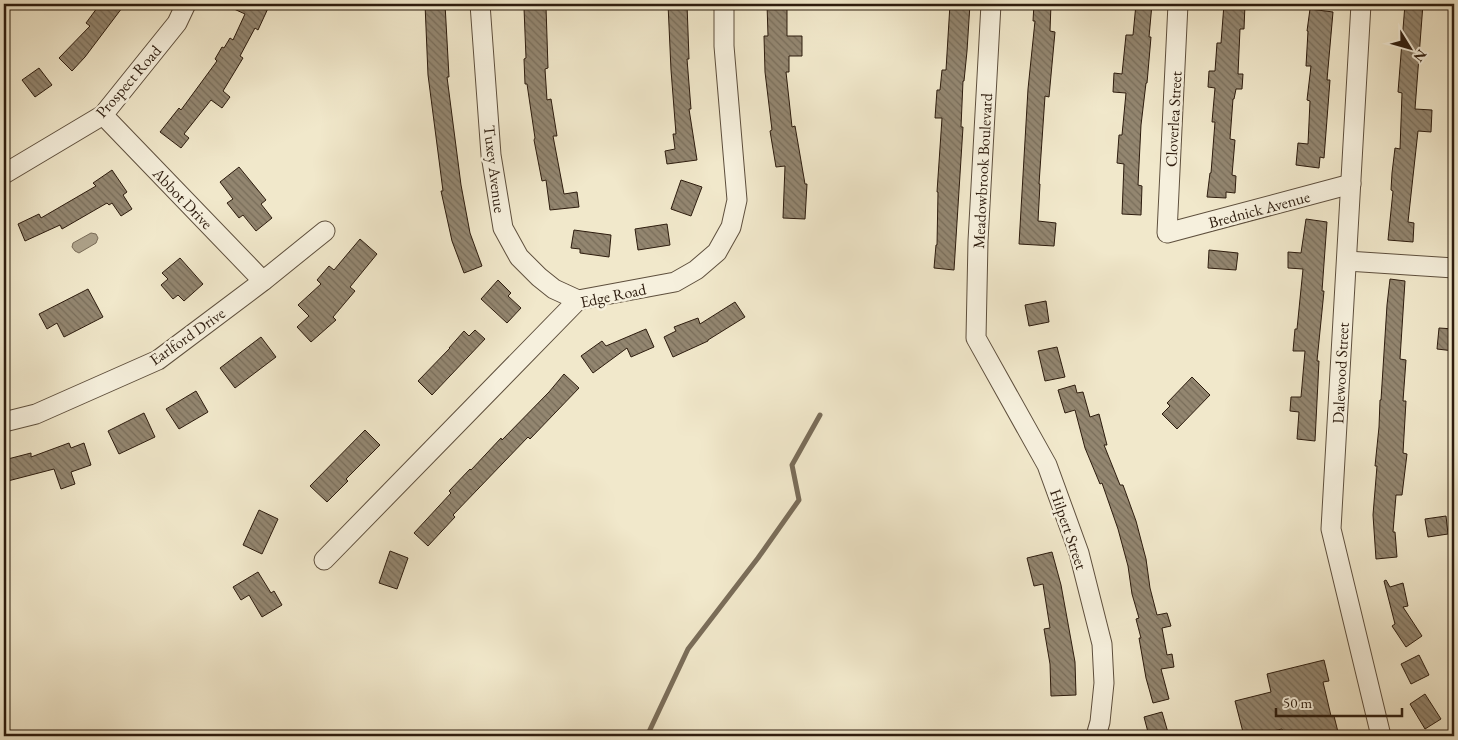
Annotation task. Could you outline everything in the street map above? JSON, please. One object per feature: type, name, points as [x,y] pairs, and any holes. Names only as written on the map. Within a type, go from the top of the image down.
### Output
[{"type":"street","name":"Prospect Road","points":[[4,174],[103,115],[177,23],[186,4]]},
{"type":"street","name":"Tuxey Avenue","points":[[480,4],[491,155],[503,228],[519,257],[539,277],[554,289],[578,300]]},
{"type":"street","name":"Edge Road","points":[[324,560],[578,300],[675,282],[696,270],[717,252],[731,227],[737,200],[724,46],[724,4]]},
{"type":"street","name":"Meadowbrook Boulevard","points":[[976,338],[978,241],[991,4]]},
{"type":"street","name":"Cloverlea Street","points":[[1167,233],[1178,4]]},
{"type":"street","name":"Dalewood Street","points":[[1361,4],[1331,529],[1381,736]]},
{"type":"street","name":"Abbot Drive","points":[[103,115],[263,282]]},
{"type":"street","name":"Brednick Avenue","points":[[1167,233],[1351,184]]},
{"type":"street","name":"Earlford Drive","points":[[4,422],[36,414],[158,360],[263,282],[325,232]]},
{"type":"street","points":[[1347,261],[1454,268]]},
{"type":"street","name":"Hilpert Street","points":[[976,338],[1047,464],[1079,552],[1102,644],[1104,683],[1100,722],[1096,736]]},
{"type":"shaded area","points":[[91,233],[96,234],[98,238],[96,243],[79,253],[75,251],[72,247],[73,243]]},
{"type":"building","points":[[100,4],[125,4],[85,57],[72,71],[59,58],[90,26],[86,23]]},
{"type":"building","points":[[223,4],[270,4],[258,30],[255,28],[240,56],[243,58],[223,91],[230,97],[222,108],[211,100],[184,134],[189,138],[181,148],[160,132],[179,108],[181,110],[217,61],[215,59],[222,47],[224,48],[230,38],[233,40],[245,14]]},
{"type":"building","points":[[425,4],[445,4],[449,77],[447,77],[461,185],[470,233],[482,266],[464,273],[452,241],[441,191],[443,191],[428,75]]},
{"type":"building","points":[[668,4],[687,4],[689,59],[687,59],[691,109],[689,109],[697,160],[667,164],[665,151],[675,149],[673,134],[676,134]]},
{"type":"building","points":[[767,4],[787,4],[787,36],[802,36],[802,56],[789,56],[789,72],[786,72],[792,127],[795,126],[805,184],[807,184],[805,219],[783,218],[785,166],[776,167],[770,131],[772,130],[765,72],[764,36],[768,36]]},
{"type":"building","points":[[950,4],[970,4],[963,81],[961,127],[963,127],[954,270],[934,268],[937,245],[937,192],[942,118],[935,118],[937,90],[940,90],[942,70],[946,70]]},
{"type":"building","points":[[1034,4],[1051,4],[1050,31],[1055,32],[1049,97],[1045,96],[1038,221],[1056,223],[1054,246],[1019,244],[1028,89],[1035,21],[1033,21]]},
{"type":"building","points":[[1136,4],[1152,4],[1147,83],[1141,125],[1138,185],[1142,186],[1141,215],[1122,214],[1124,164],[1117,163],[1119,135],[1122,135],[1126,93],[1113,92],[1114,73],[1122,74],[1126,35],[1133,35]]},
{"type":"building","points":[[1224,4],[1245,4],[1244,29],[1240,29],[1238,74],[1243,74],[1242,89],[1236,89],[1233,99],[1230,139],[1235,140],[1232,175],[1236,176],[1235,193],[1226,192],[1226,198],[1207,197],[1215,122],[1212,122],[1215,88],[1208,87],[1209,71],[1215,71],[1217,43],[1221,43]]},
{"type":"building","points":[[1405,4],[1423,4],[1415,109],[1432,110],[1431,132],[1418,131],[1408,222],[1414,223],[1413,242],[1388,240],[1395,148],[1400,149],[1402,93],[1398,92]]},
{"type":"building","points":[[546,7],[548,68],[545,69],[547,100],[551,99],[557,136],[553,136],[564,194],[577,192],[579,207],[550,210],[546,180],[542,181],[534,140],[527,84],[525,84],[524,59],[526,58],[524,8]]},
{"type":"building","points":[[1310,9],[1333,12],[1327,80],[1330,80],[1324,158],[1320,157],[1319,168],[1296,165],[1298,143],[1308,144],[1310,101],[1307,100],[1311,66],[1306,66]]},
{"type":"building","points":[[39,68],[52,85],[35,97],[22,80]]},
{"type":"building","points":[[239,167],[266,200],[261,204],[272,218],[256,231],[243,215],[239,218],[227,203],[233,199],[220,182]]},
{"type":"building","points":[[112,170],[127,192],[123,195],[132,209],[121,216],[112,203],[109,205],[107,203],[62,229],[60,225],[25,241],[18,224],[39,214],[41,218],[96,186],[93,183]]},
{"type":"building","points":[[681,180],[702,187],[691,216],[671,209]]},
{"type":"building","points":[[1306,219],[1327,222],[1322,291],[1324,291],[1317,361],[1319,361],[1315,441],[1297,439],[1299,412],[1290,411],[1291,397],[1301,397],[1305,351],[1293,351],[1303,269],[1288,268],[1288,252],[1301,253]]},
{"type":"building","points":[[667,224],[670,245],[638,250],[635,229]]},
{"type":"building","points":[[574,230],[611,235],[609,257],[580,253],[580,249],[571,248]]},
{"type":"building","points":[[360,239],[377,254],[350,287],[355,291],[333,317],[336,320],[311,342],[297,327],[309,316],[298,305],[321,284],[317,280],[329,266],[334,270]]},
{"type":"building","points":[[1209,250],[1238,253],[1236,270],[1208,268]]},
{"type":"building","points":[[180,258],[203,284],[184,301],[178,295],[173,299],[161,285],[168,279],[162,273]]},
{"type":"building","points":[[1390,279],[1405,281],[1400,359],[1406,360],[1403,401],[1406,401],[1403,453],[1407,454],[1402,495],[1396,495],[1393,532],[1395,532],[1397,557],[1376,559],[1373,515],[1377,466],[1375,466]]},
{"type":"building","points":[[498,280],[511,293],[508,296],[521,308],[507,323],[481,299]]},
{"type":"building","points":[[88,289],[103,317],[64,337],[57,323],[47,329],[39,314]]},
{"type":"building","points":[[1046,301],[1049,322],[1029,326],[1025,305]]},
{"type":"building","points":[[735,302],[745,317],[708,341],[673,357],[664,337],[676,331],[674,327],[698,318],[700,324]]},
{"type":"building","points":[[1439,328],[1454,329],[1454,351],[1437,349]]},
{"type":"building","points":[[646,329],[654,347],[631,357],[627,348],[593,373],[581,356],[602,341],[606,346]]},
{"type":"building","points":[[475,330],[485,339],[432,395],[418,381],[464,331],[469,336]]},
{"type":"building","points":[[261,337],[276,357],[235,388],[220,368]]},
{"type":"building","points":[[1057,347],[1065,377],[1045,381],[1038,351]]},
{"type":"building","points":[[564,374],[579,388],[530,439],[528,437],[453,515],[455,517],[428,546],[414,533],[451,493],[449,491],[501,438],[502,440]]},
{"type":"building","points":[[1192,377],[1210,395],[1177,429],[1162,414],[1170,406],[1167,403]]},
{"type":"building","points":[[1075,385],[1077,393],[1083,392],[1090,417],[1099,414],[1107,445],[1104,445],[1120,485],[1123,485],[1136,521],[1157,615],[1167,613],[1171,626],[1162,628],[1167,655],[1172,654],[1174,667],[1161,669],[1169,699],[1153,703],[1146,678],[1139,638],[1141,638],[1136,619],[1139,618],[1118,529],[1102,483],[1100,484],[1085,448],[1075,410],[1065,413],[1058,390]]},
{"type":"building","points":[[196,391],[208,412],[179,429],[166,409]]},
{"type":"building","points":[[144,413],[155,437],[119,454],[108,431]]},
{"type":"building","points":[[365,430],[380,445],[346,479],[348,481],[327,502],[310,486]]},
{"type":"building","points":[[69,443],[71,448],[84,443],[91,465],[71,472],[75,484],[61,489],[54,469],[4,482],[4,460],[31,453],[31,457]]},
{"type":"building","points":[[259,510],[278,519],[262,554],[243,545]]},
{"type":"building","points":[[1446,516],[1448,534],[1428,537],[1425,519]]},
{"type":"building","points":[[390,551],[408,558],[397,589],[379,583]]},
{"type":"building","points":[[1052,552],[1061,585],[1075,662],[1076,695],[1051,696],[1050,664],[1044,629],[1050,628],[1043,584],[1034,586],[1027,558]]},
{"type":"building","points":[[258,572],[271,593],[274,591],[282,605],[262,617],[249,595],[241,600],[233,587]]},
{"type":"building","points":[[1386,580],[1390,587],[1403,583],[1408,606],[1403,607],[1422,636],[1406,647],[1392,626],[1395,624],[1384,581]]},
{"type":"building","points":[[1419,655],[1429,675],[1411,684],[1401,664]]},
{"type":"building","points":[[1324,660],[1329,681],[1323,682],[1331,716],[1334,716],[1339,736],[1284,736],[1282,729],[1244,736],[1235,701],[1271,692],[1267,674]]},
{"type":"building","points":[[1425,694],[1441,719],[1425,729],[1410,704]]},
{"type":"building","points":[[1162,712],[1169,736],[1149,736],[1144,717]]},
{"type":"waterway","points":[[647,736],[688,649],[758,558],[799,500],[792,465],[820,415]]}]
